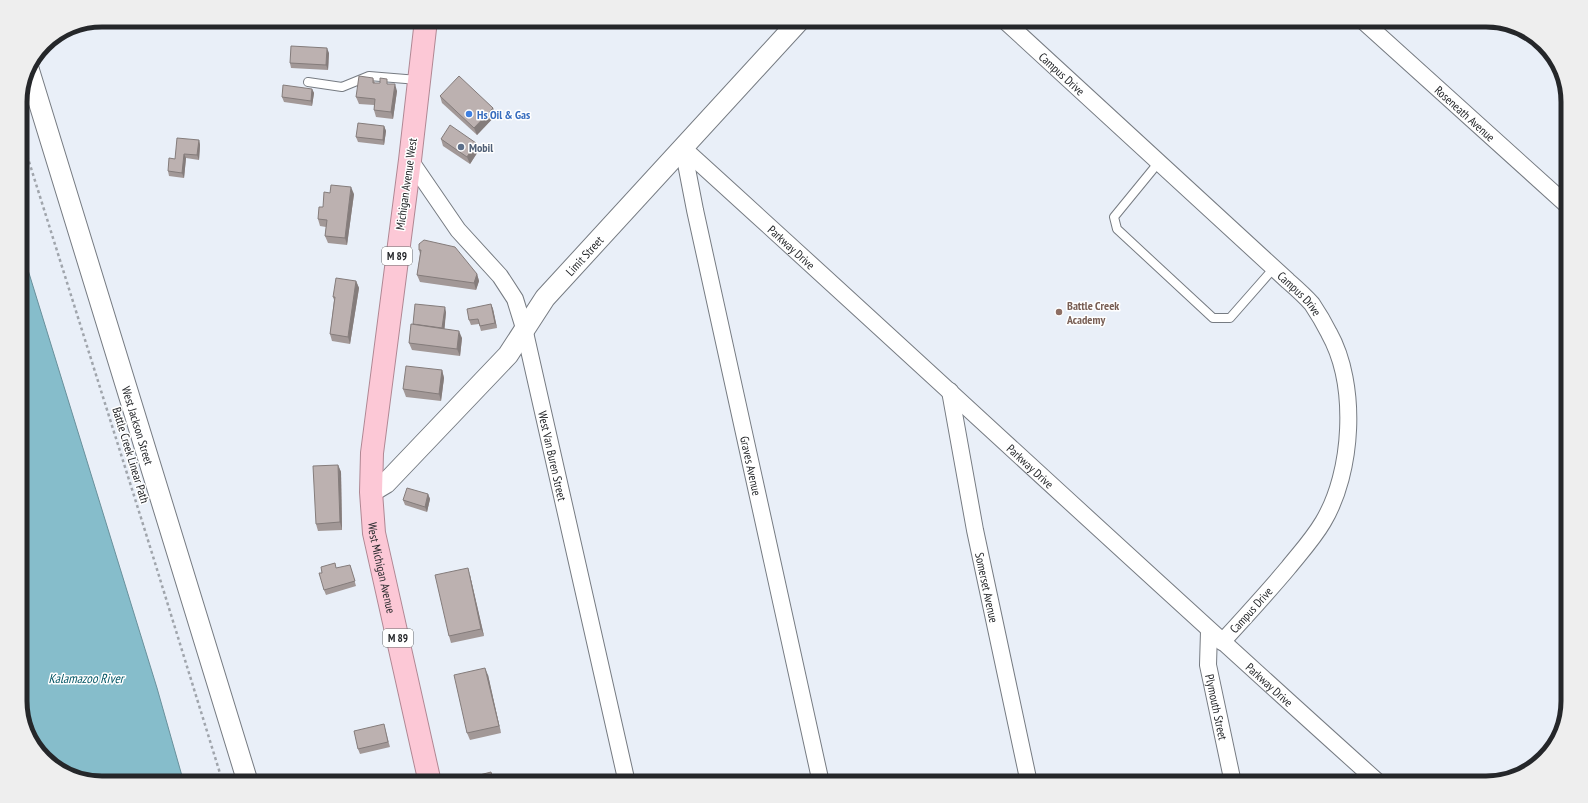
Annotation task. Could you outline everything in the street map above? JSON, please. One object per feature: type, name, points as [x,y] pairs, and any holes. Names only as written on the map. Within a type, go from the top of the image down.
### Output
[{"type":"highway","name":"Michigan Avenue West","points":[[371,492],[372,453],[410,160],[425,27]]},
{"type":"highway","name":"West Michigan Avenue","points":[[371,492],[374,533],[428,776]]},
{"type":"street","name":"Limit Street","points":[[371,492],[386,483],[508,355],[524,328],[545,298],[794,27]]},
{"type":"street","name":"Campus Drive","points":[[1012,27],[1274,268],[1311,304],[1330,334],[1341,365],[1347,396],[1348,428],[1345,460],[1338,490],[1323,522],[1303,550],[1222,642]]},
{"type":"street","name":"Roseneath Avenue","points":[[1370,27],[1561,200]]},
{"type":"street","name":"West Jackson Street","points":[[31,77],[246,776]]},
{"type":"street","name":"Parkway Drive","points":[[683,148],[950,391],[1209,631],[1371,776]]},
{"type":"street","name":"Graves Avenue","points":[[683,148],[695,210],[819,776]]},
{"type":"street","name":"West Van Buren Street","points":[[410,160],[458,230],[500,276],[515,299],[524,328],[625,776]]},
{"type":"street","name":"Somerset Avenue","points":[[950,391],[975,530],[1028,776]]},
{"type":"street","name":"Plymouth Street","points":[[1209,631],[1208,665],[1232,776]]},
{"type":"lane","points":[[308,82],[342,87],[369,76],[419,80]]},
{"type":"lane","points":[[1159,162],[1114,217],[1117,229],[1213,318],[1230,318],[1274,268]]},
{"type":"path","name":"Battle Creek Linear Path","points":[[27,155],[148,537],[221,776]]},
{"type":"water","name":"Kalamazoo River","points":[[27,267],[157,688],[182,776],[102,776],[83,773],[73,770],[60,763],[46,750],[36,736],[27,706]]},
{"type":"building","points":[[291,46],[327,48],[326,65],[290,63]]},
{"type":"building","points":[[359,76],[373,78],[373,83],[380,83],[380,78],[387,79],[387,84],[395,84],[391,112],[374,110],[375,99],[356,97]]},
{"type":"building","points":[[459,76],[493,108],[474,128],[440,96]]},
{"type":"building","points":[[283,85],[312,89],[311,101],[282,97]]},
{"type":"building","points":[[358,123],[384,126],[383,140],[356,137]]},
{"type":"building","points":[[450,125],[476,143],[467,157],[441,139]]},
{"type":"building","points":[[177,138],[199,140],[197,155],[184,154],[182,173],[168,171],[169,158],[175,159]]},
{"type":"building","points":[[331,185],[351,187],[345,238],[325,236],[327,220],[318,219],[319,207],[323,207],[324,192],[330,193]]},
{"type":"building","points":[[424,240],[455,247],[477,274],[474,283],[417,275],[421,250],[419,250],[419,244]]},
{"type":"building","points":[[336,278],[356,281],[348,337],[330,334]]},
{"type":"building","points":[[415,304],[445,307],[442,328],[413,324]]},
{"type":"building","points":[[491,304],[495,323],[480,326],[478,319],[469,320],[467,309]]},
{"type":"building","points":[[411,324],[459,331],[457,349],[409,343]]},
{"type":"building","points":[[406,366],[442,370],[439,394],[403,389]]},
{"type":"building","points":[[338,465],[340,522],[316,524],[313,466]]},
{"type":"building","points":[[407,488],[428,494],[425,507],[403,500]]},
{"type":"building","points":[[335,563],[336,568],[350,565],[355,581],[324,590],[319,573],[322,573],[321,567]]},
{"type":"building","points":[[468,568],[481,629],[449,636],[435,575]]},
{"type":"building","points":[[485,668],[499,726],[467,733],[454,675]]},
{"type":"building","points":[[384,724],[388,742],[358,749],[354,731]]},
{"type":"building","points":[[491,772],[492,776],[476,776]]},
{"type":"place","name":"Hs Oil & Gas","points":[[469,114]]},
{"type":"place","name":"Mobil","points":[[461,147]]},
{"type":"place","name":"Battle Creek Academy","points":[[1059,312]]}]
